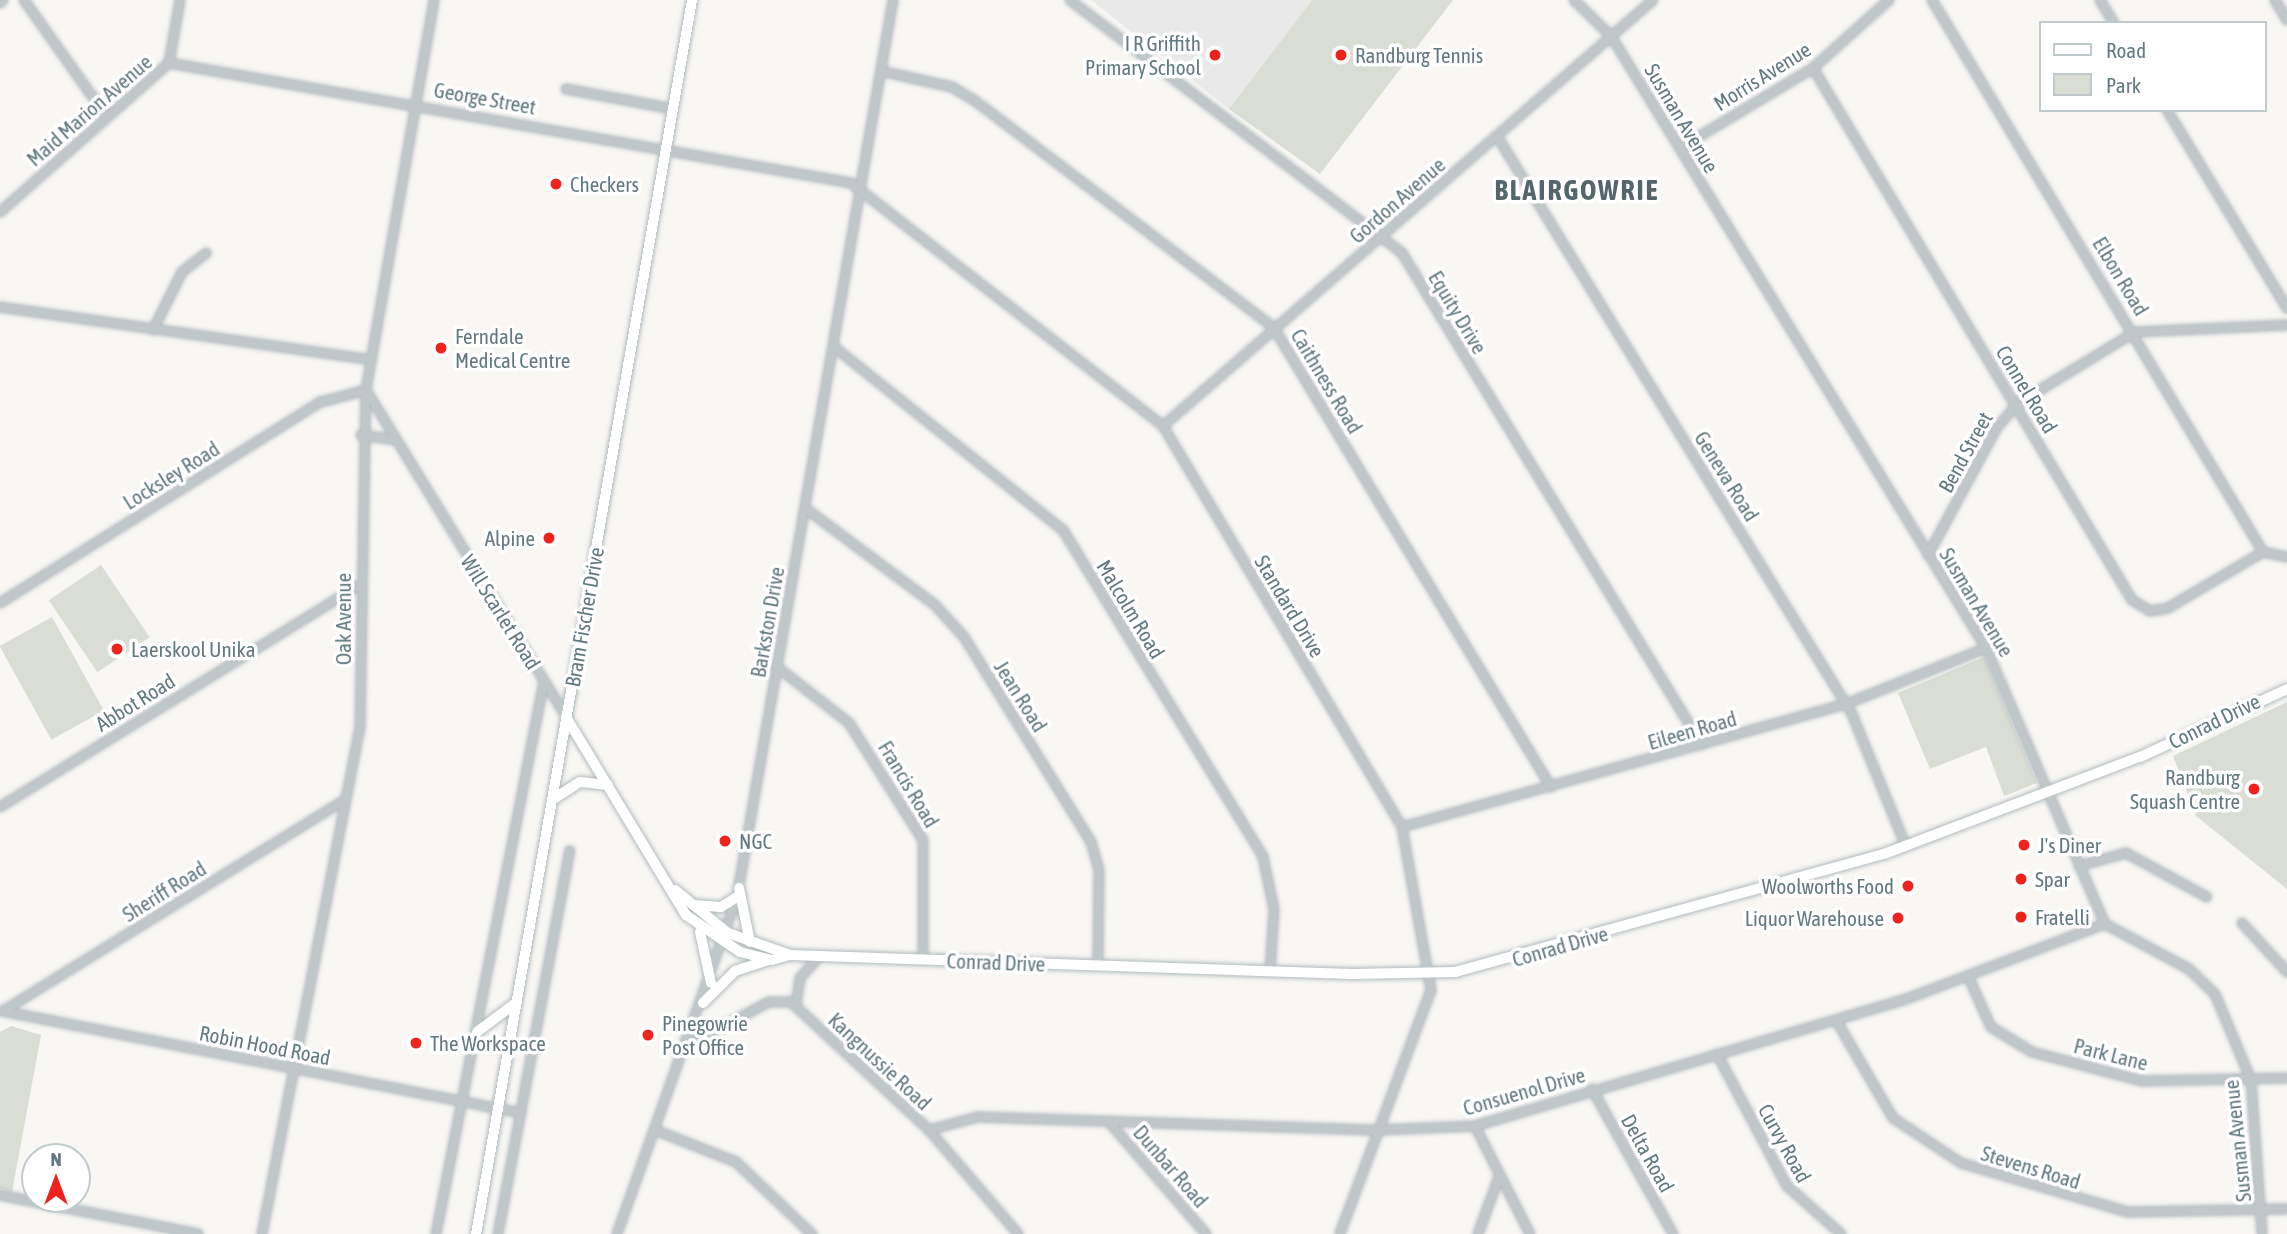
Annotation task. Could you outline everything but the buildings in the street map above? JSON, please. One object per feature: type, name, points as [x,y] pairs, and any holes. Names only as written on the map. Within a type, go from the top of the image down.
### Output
[{"type":"street","points":[[24,0],[106,116]]},
{"type":"street","points":[[169,63],[180,0]]},
{"type":"street","name":"Oak Avenue","points":[[262,1234],[361,718],[361,435],[371,360],[434,0]]},
{"type":"street","name":"Bram Fischer Drive","points":[[476,1234],[692,0]]},
{"type":"street","name":"Barkston Drive","points":[[617,1234],[703,1003],[738,893],[893,0]]},
{"type":"street","name":"Equity Drive","points":[[1070,0],[1404,256],[1702,745]]},
{"type":"street","name":"Susman Avenue","points":[[1574,0],[1611,36],[1986,648],[2105,924],[2208,984],[2251,1080],[2262,1234]]},
{"type":"street","name":"Gordon Avenue","points":[[1163,426],[1653,0]]},
{"type":"street","name":"Morris Avenue","points":[[1680,148],[1813,68],[1889,0]]},
{"type":"street","name":"Elbon Road","points":[[1933,0],[2135,332],[2263,552]]},
{"type":"street","points":[[2100,0],[2113,21]]},
{"type":"street","points":[[2275,0],[2287,20]]},
{"type":"street","name":"Maid Marion Avenue","points":[[0,212],[169,63]]},
{"type":"street","name":"George Street","points":[[169,63],[794,171]]},
{"type":"street","name":"Connel Road","points":[[1813,68],[2141,608],[2168,608],[2263,552]]},
{"type":"street","name":"Caithness Road","points":[[881,71],[960,91],[1275,328],[1551,787]]},
{"type":"street","points":[[566,89],[673,109]]},
{"type":"street","points":[[2168,112],[2287,308]]},
{"type":"street","name":"Geneva Road","points":[[1497,135],[1846,704],[1906,846]]},
{"type":"street","name":"Standard Drive","points":[[794,171],[861,188],[1163,426],[1402,827],[1432,974],[1429,998],[1340,1234]]},
{"type":"street","points":[[153,330],[182,272],[205,253]]},
{"type":"street","points":[[0,307],[371,360]]},
{"type":"street","name":"Bend Street","points":[[1928,555],[2017,404],[2135,332],[2287,325]]},
{"type":"street","name":"Malcolm Road","points":[[834,346],[1063,530],[1263,857],[1274,909],[1270,972]]},
{"type":"street","name":"Will Scarlet Road","points":[[366,390],[695,924],[723,945]]},
{"type":"street","name":"Locksley Road","points":[[0,603],[321,402],[366,390]]},
{"type":"street","points":[[361,435],[395,440]]},
{"type":"street","name":"Jean Road","points":[[805,508],[934,604],[964,637],[1091,842],[1098,870],[1098,966]]},
{"type":"street","points":[[2263,552],[2287,557]]},
{"type":"street","name":"Abbot Road","points":[[0,807],[361,584]]},
{"type":"street","name":"Eileen Road","points":[[1402,827],[1846,704],[1986,648]]},
{"type":"street","name":"Francis Road","points":[[776,666],[849,723],[923,840],[923,960]]},
{"type":"street","name":"Bram Fischer Drive","points":[[436,1234],[544,681]]},
{"type":"street","name":"Conrad Drive","points":[[727,933],[790,955],[820,957],[1270,972],[1432,974],[1506,961],[1906,846],[2050,792],[2287,689]]},
{"type":"street","points":[[552,800],[580,782],[608,785]]},
{"type":"street","name":"Sheriff Road","points":[[1,1012],[346,799]]},
{"type":"street","points":[[498,1234],[570,851]]},
{"type":"street","points":[[2079,866],[2126,853],[2207,897]]},
{"type":"street","name":"Will Scarlet Road","points":[[675,890],[727,933]]},
{"type":"street","points":[[693,905],[721,908],[738,893],[750,942]]},
{"type":"street","points":[[2242,923],[2287,972]]},
{"type":"street","points":[[695,924],[707,947],[710,983]]},
{"type":"street","name":"Consuenol Drive","points":[[929,1130],[978,1117],[1379,1130],[1475,1126],[1592,1089],[1836,1020],[1968,976],[2105,924]]},
{"type":"street","points":[[723,945],[772,960]]},
{"type":"street","name":"Conrad Drive","points":[[703,1003],[735,971],[790,955]]},
{"type":"street","points":[[688,1045],[769,1002],[796,1006],[800,978],[820,957]]},
{"type":"street","name":"Park Lane","points":[[1968,976],[1991,1027],[2032,1052],[2141,1081],[2287,1078]]},
{"type":"street","points":[[477,1032],[517,1002]]},
{"type":"street","name":"Kangnussie Road","points":[[796,1006],[929,1130],[1018,1234]]},
{"type":"street","name":"Robin Hood Road","points":[[1,1012],[521,1113]]},
{"type":"street","name":"Stevens Road","points":[[1836,1020],[1893,1118],[1961,1163],[2128,1212],[2287,1209]]},
{"type":"street","name":"Curvy Road","points":[[1717,1054],[1787,1186],[1841,1234]]},
{"type":"street","name":"Delta Road","points":[[1592,1089],[1673,1234]]},
{"type":"street","name":"Dunbar Road","points":[[1109,1122],[1206,1234]]},
{"type":"street","points":[[1475,1126],[1530,1234]]},
{"type":"street","points":[[655,1130],[736,1163],[812,1234]]},
{"type":"street","points":[[1478,1234],[1499,1177]]},
{"type":"street","points":[[0,1195],[198,1234]]},
{"type":"shaded area","name":"I R Griffith Primary School","points":[[1091,0],[1312,0],[1229,109]]},
{"type":"green space","name":"Randburg Tennis","points":[[1312,0],[1453,0],[1320,174],[1229,109]]},
{"type":"green space","points":[[101,565],[150,637],[97,672],[49,600]]},
{"type":"green space","points":[[52,617],[104,711],[51,740],[0,646]]},
{"type":"green space","points":[[1984,657],[2037,783],[2004,796],[1986,747],[1930,769],[1898,693]]},
{"type":"green space","points":[[2287,702],[2287,889],[2196,816],[2173,756]]},
{"type":"green space","points":[[11,1026],[41,1035],[12,1192],[0,1189],[0,1032]]},
{"type":"place","name":"I R Griffith Primary School","points":[[1215,55]]},
{"type":"place","name":"Randburg Tennis","points":[[1341,55]]},
{"type":"place","name":"Checkers","points":[[556,184]]},
{"type":"place","name":"Ferndale Medical Centre","points":[[441,348]]},
{"type":"place","name":"Alpine","points":[[549,538]]},
{"type":"place","name":"Laerskool Unika","points":[[117,649]]},
{"type":"place","name":"Randburg Squash Centre","points":[[2254,789]]},
{"type":"place","name":"NGC","points":[[725,841]]},
{"type":"place","name":"J's Diner","points":[[2024,845]]},
{"type":"place","name":"Spar","points":[[2021,879]]},
{"type":"place","name":"Woolworths Food","points":[[1908,886]]},
{"type":"place","name":"Fratelli","points":[[2021,917]]},
{"type":"place","name":"Liquor Warehouse","points":[[1898,918]]},
{"type":"place","name":"Pinegowrie Post Office","points":[[648,1035]]},
{"type":"place","name":"The Workspace","points":[[416,1043]]},
{"type":"district","name":"BLAIRGOWRIE","points":[[1577,190]]}]
